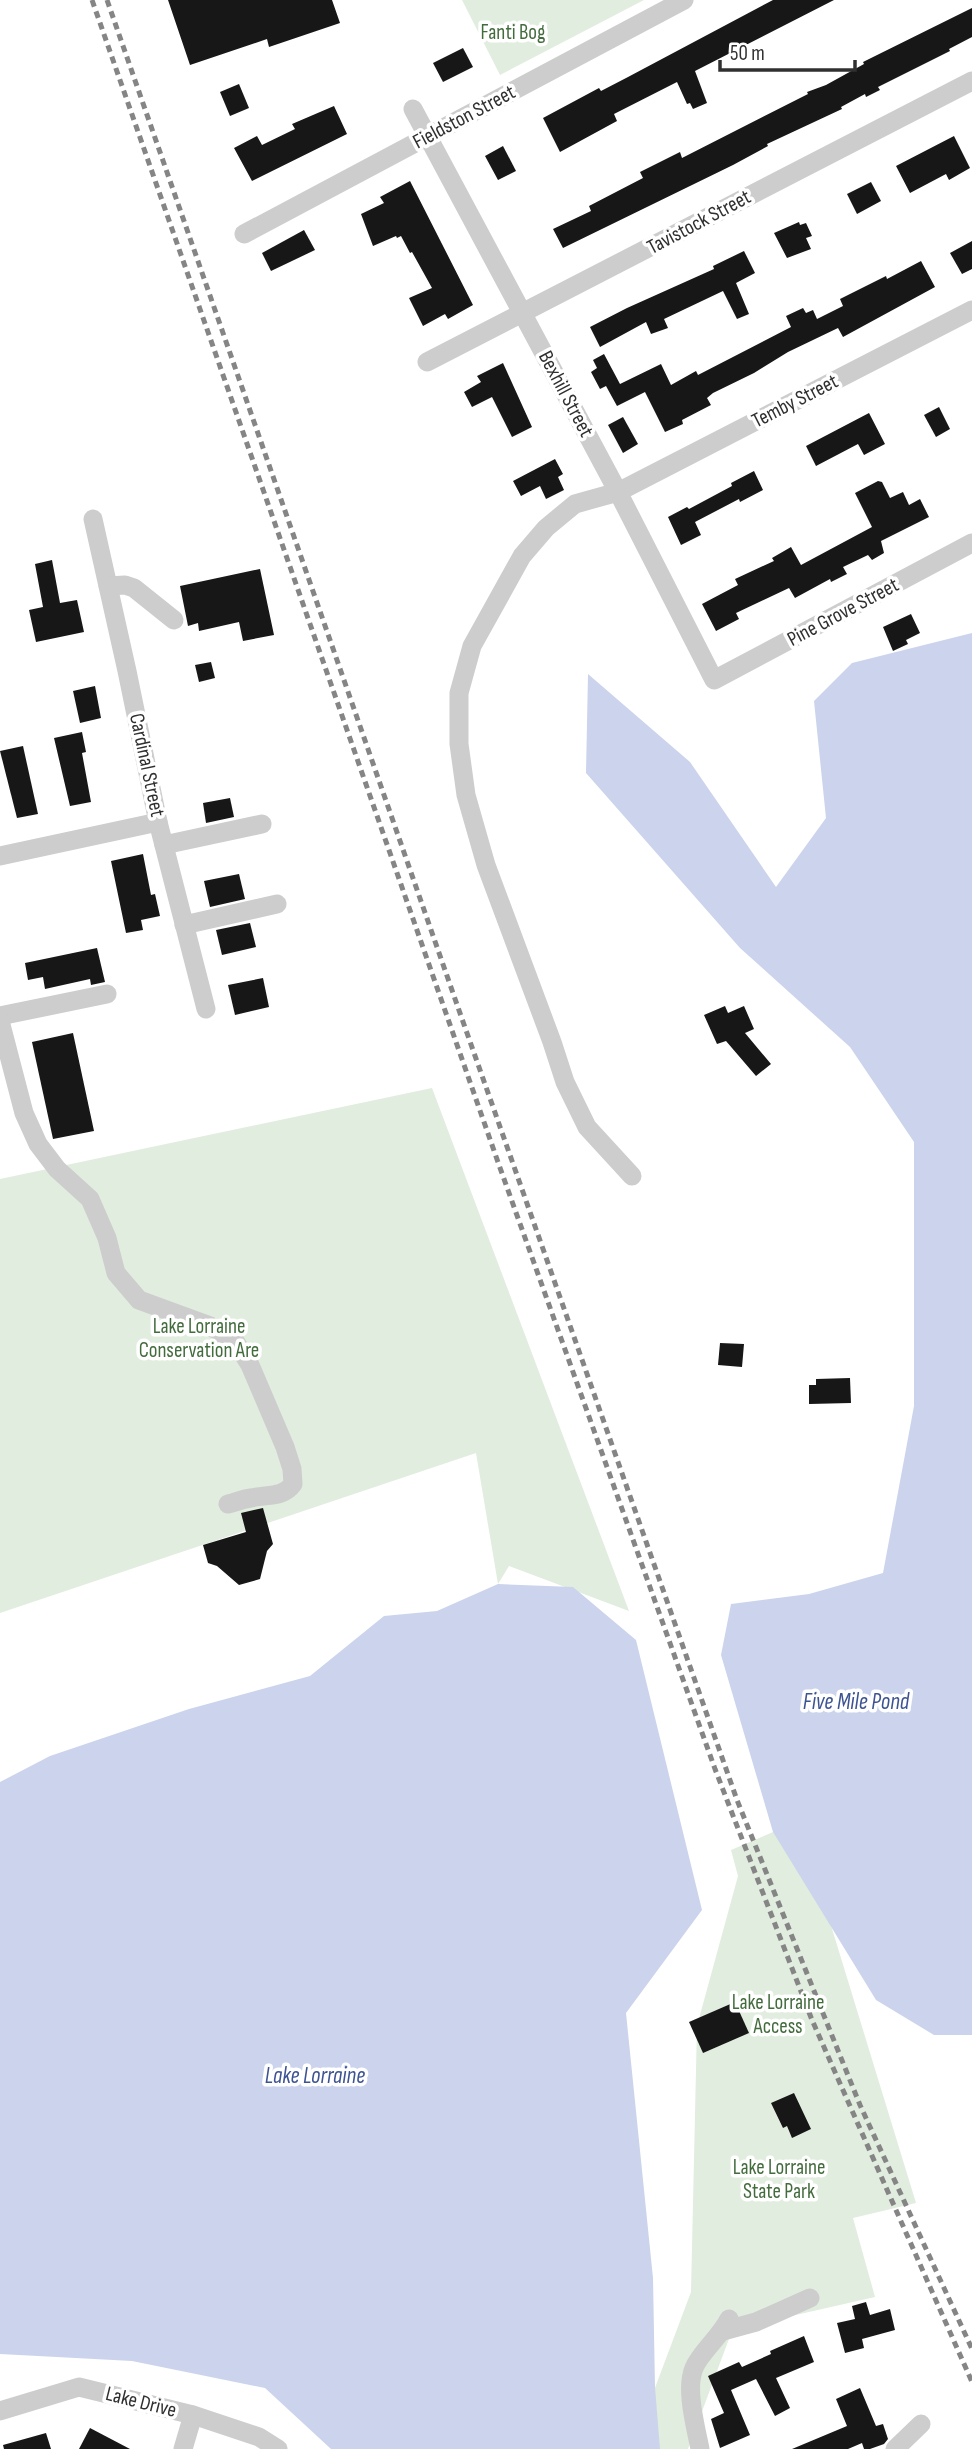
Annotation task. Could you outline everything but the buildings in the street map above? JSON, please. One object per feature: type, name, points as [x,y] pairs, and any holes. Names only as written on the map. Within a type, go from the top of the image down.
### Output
[{"type":"street","name":"Fieldston Street","points":[[244,234],[684,0]]},
{"type":"street","name":"Tavistock Street","points":[[426,362],[972,81]]},
{"type":"street","name":"Bexhill Street","points":[[413,109],[618,492],[714,681]]},
{"type":"street","name":"Temby Street","points":[[632,1176],[587,1127],[565,1082],[486,865],[466,795],[459,744],[459,693],[472,646],[522,556],[546,528],[575,504],[618,492],[972,310]]},
{"type":"street","name":"Cardinal Street","points":[[93,519],[158,822],[206,1009]]},
{"type":"street","name":"Pine Grove Street","points":[[714,681],[972,543]]},
{"type":"street","points":[[108,586],[125,585],[134,588],[174,620]]},
{"type":"street","points":[[0,856],[158,822]]},
{"type":"street","points":[[164,845],[262,824]]},
{"type":"street","points":[[184,925],[277,904]]},
{"type":"street","points":[[0,1016],[107,994]]},
{"type":"street","points":[[0,1021],[24,1113],[37,1144],[57,1169],[90,1199],[107,1238],[116,1273],[139,1300],[210,1326],[235,1341],[250,1365],[285,1447],[292,1469],[293,1484],[288,1491],[228,1504]]},
{"type":"street","points":[[700,2449],[690,2404],[694,2368],[726,2325],[756,2322],[810,2298]]},
{"type":"street","name":"Lake Drive","points":[[0,2411],[79,2387],[193,2415],[259,2437],[278,2449]]},
{"type":"street","points":[[183,2449],[193,2415]]},
{"type":"street","points":[[895,2449],[921,2424]]},
{"type":"green space","name":"Fanti Bog","points":[[462,0],[644,0],[500,75]]},
{"type":"green space","name":"Lake Lorraine Conservation Are","points":[[432,1088],[629,1611],[509,1566],[498,1584],[476,1453],[0,1613],[0,1179]]},
{"type":"green space","points":[[799,1821],[916,2203],[853,2218],[875,2297],[778,2319],[736,2320],[688,2449],[632,2449],[691,2292],[697,2026],[738,1876],[731,1850]]},
{"type":"water","name":"Five Mile Pond","points":[[972,633],[972,2035],[934,2035],[876,2000],[773,1832],[721,1655],[731,1604],[809,1594],[883,1573],[914,1406],[914,1142],[850,1047],[740,948],[586,773],[588,674],[690,762],[776,887],[826,818],[814,701],[852,663]]},
{"type":"water","name":"Lake Lorraine","points":[[498,1584],[573,1587],[636,1640],[702,1910],[626,2013],[653,2278],[655,2387],[660,2449],[331,2449],[265,2388],[132,2361],[0,2354],[0,1782],[50,1756],[189,1709],[310,1676],[384,1616],[437,1611]]},
{"type":"railway","points":[[92,0],[499,1165],[715,1769],[812,2020],[972,2382]]},
{"type":"railway","points":[[107,0],[737,1800],[860,2105],[972,2349]]},
{"type":"park label","name":"Lake Lorraine Access","points":[[778,2014]]},
{"type":"park label","name":"Lake Lorraine State Park","points":[[779,2179]]}]
